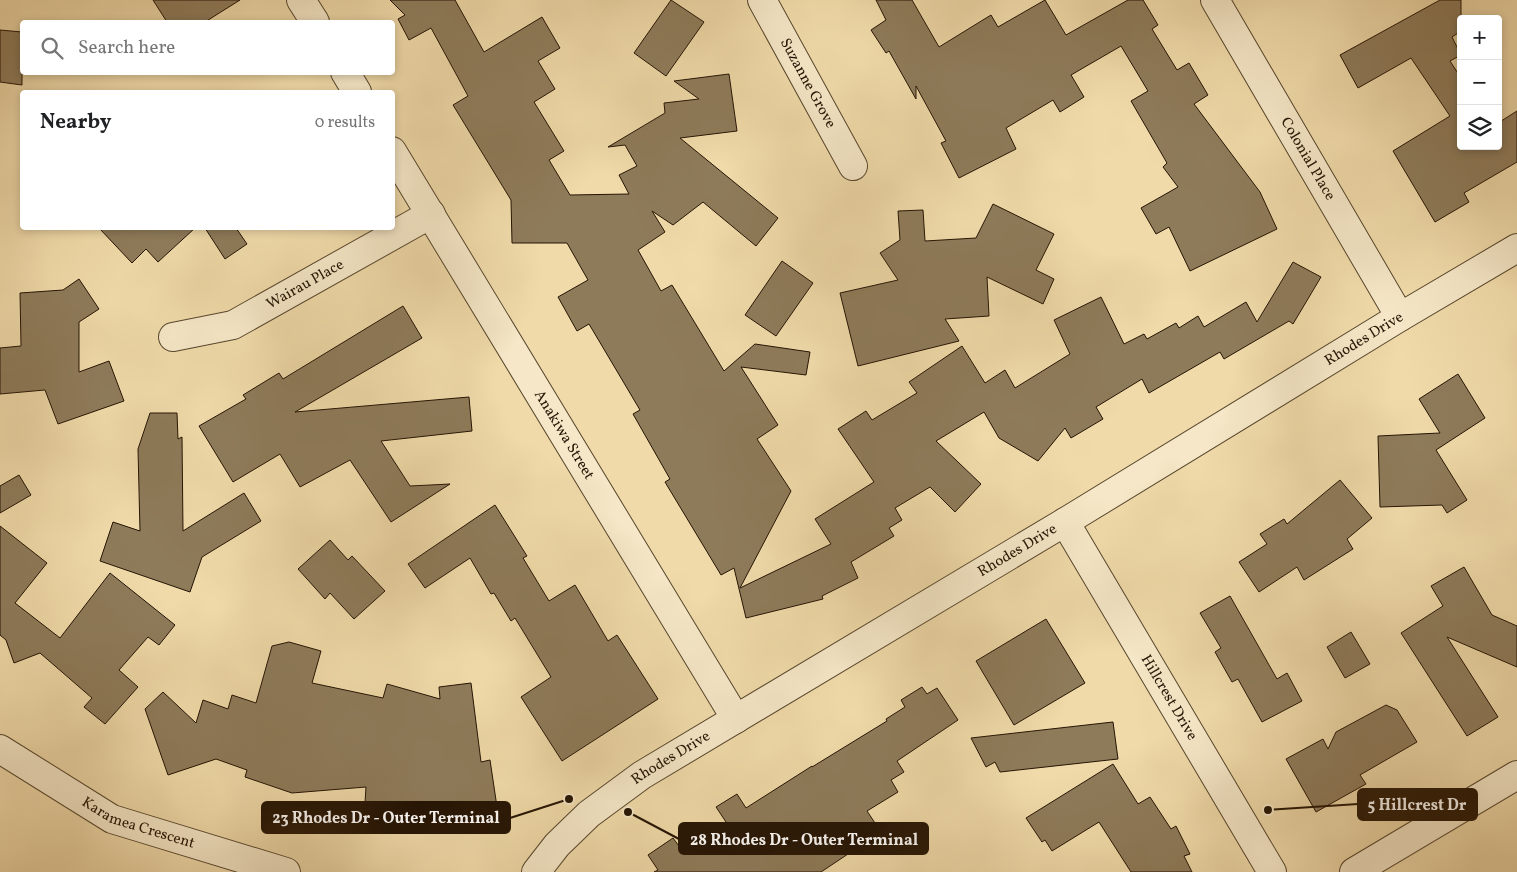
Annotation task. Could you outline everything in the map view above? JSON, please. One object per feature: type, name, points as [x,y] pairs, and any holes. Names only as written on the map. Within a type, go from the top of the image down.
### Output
[{"type":"street","points":[[301,0],[314,20]]},
{"type":"street","name":"Suzanne Grove","points":[[762,0],[853,166]]},
{"type":"street","name":"Colonial Place","points":[[1215,0],[1400,316]]},
{"type":"street","points":[[347,75],[356,90]]},
{"type":"street","name":"Anakiwa Street","points":[[395,156],[736,720]]},
{"type":"street","name":"Wairau Place","points":[[173,337],[233,325],[430,214]]},
{"type":"street","name":"Rhodes Drive","points":[[536,872],[557,845],[589,814],[642,775],[1065,522],[1400,316],[1517,248]]},
{"type":"street","name":"Hillcrest Drive","points":[[1065,522],[1272,872]]},
{"type":"street","name":"Karamea Crescent","points":[[0,750],[112,818],[286,872]]},
{"type":"street","points":[[1354,872],[1517,775]]},
{"type":"building","points":[[153,0],[240,0],[208,20],[166,20]]},
{"type":"building","points":[[390,0],[455,0],[484,52],[542,17],[560,48],[538,61],[555,89],[534,102],[564,151],[549,160],[570,195],[629,194],[619,175],[637,166],[625,145],[608,147],[665,113],[664,103],[699,99],[674,81],[729,74],[737,131],[680,138],[778,218],[756,246],[703,202],[673,225],[652,211],[665,232],[638,250],[661,291],[672,285],[724,371],[755,344],[810,352],[806,375],[741,367],[778,425],[757,439],[791,491],[740,588],[831,544],[815,519],[874,482],[838,429],[866,411],[872,420],[917,393],[909,382],[962,346],[985,383],[1005,370],[1015,388],[1070,354],[1054,320],[1101,297],[1124,344],[1144,334],[1147,339],[1176,323],[1179,328],[1198,316],[1204,327],[1246,302],[1257,322],[1293,262],[1321,277],[1293,324],[1289,321],[1224,359],[1220,352],[1149,393],[1142,379],[1096,407],[1103,419],[1071,438],[1065,428],[1038,461],[999,438],[984,412],[936,441],[981,484],[955,512],[930,487],[895,508],[902,520],[889,528],[894,536],[851,562],[858,578],[822,596],[823,599],[746,618],[734,568],[721,575],[665,482],[670,479],[633,414],[640,410],[589,324],[577,331],[558,297],[588,280],[567,243],[512,243],[511,200],[453,105],[468,96],[431,28],[409,40],[398,19],[405,15]]},
{"type":"building","points":[[671,0],[704,22],[666,76],[634,53]]},
{"type":"building","points":[[876,0],[912,0],[939,47],[991,15],[998,27],[1045,0],[1066,35],[1128,0],[1143,0],[1158,25],[1152,29],[1177,70],[1189,63],[1208,95],[1194,104],[1260,192],[1277,229],[1190,271],[1169,227],[1156,234],[1141,208],[1178,187],[1163,167],[1167,163],[1131,101],[1148,91],[1121,46],[1071,75],[1084,97],[1060,112],[1053,100],[1006,128],[1016,149],[959,178],[941,143],[946,141],[916,86],[916,99],[889,51],[886,53],[871,30],[886,20]]},
{"type":"building","points":[[1440,0],[1461,0],[1461,15],[1457,15],[1457,34],[1452,37],[1457,47],[1457,57],[1450,61],[1457,72],[1457,150],[1502,150],[1502,120],[1517,111],[1517,162],[1464,193],[1469,202],[1435,222],[1393,151],[1450,116],[1411,58],[1358,88],[1340,55]]},
{"type":"building","points":[[0,30],[20,32],[20,75],[22,75],[22,85],[0,82]]},
{"type":"building","points":[[993,204],[1054,234],[1036,270],[1054,279],[1043,304],[987,277],[989,316],[945,319],[959,341],[858,366],[840,293],[898,280],[880,253],[900,240],[898,211],[923,210],[925,241],[976,238]]},
{"type":"building","points":[[101,230],[193,230],[158,262],[146,249],[132,263]]},
{"type":"building","points":[[206,230],[237,230],[247,244],[225,259]]},
{"type":"building","points":[[782,261],[813,283],[776,336],[745,315]]},
{"type":"building","points":[[79,279],[99,309],[79,322],[79,372],[109,361],[124,401],[58,424],[45,390],[0,394],[0,348],[21,346],[20,293],[63,290]]},
{"type":"building","points":[[403,306],[422,338],[295,412],[469,397],[472,431],[381,441],[410,486],[450,484],[391,522],[350,460],[300,487],[280,454],[233,482],[199,426],[246,399],[243,395],[279,373],[283,379]]},
{"type":"building","points":[[1458,374],[1485,418],[1436,450],[1467,500],[1447,513],[1442,505],[1380,507],[1378,436],[1440,433],[1419,399]]},
{"type":"building","points":[[150,413],[177,413],[178,439],[182,437],[183,531],[244,493],[261,521],[202,557],[190,592],[100,561],[113,522],[140,531],[138,449]]},
{"type":"building","points":[[19,475],[31,495],[0,513],[0,486]]},
{"type":"building","points":[[1340,480],[1372,518],[1347,539],[1353,549],[1304,580],[1297,567],[1259,592],[1239,562],[1267,544],[1260,534],[1284,519],[1287,524]]},
{"type":"building","points":[[495,505],[527,556],[523,558],[549,601],[575,585],[608,641],[617,635],[658,699],[562,761],[521,697],[551,677],[515,618],[511,621],[494,593],[491,594],[470,558],[425,588],[408,564]]},
{"type":"building","points":[[0,526],[47,563],[15,603],[60,638],[110,573],[175,625],[159,645],[148,637],[119,670],[138,687],[105,724],[84,707],[92,698],[40,653],[14,663],[6,640],[0,635]]},
{"type":"building","points":[[330,540],[348,560],[352,556],[385,591],[354,619],[330,593],[325,599],[298,569]]},
{"type":"building","points":[[1464,567],[1492,615],[1517,626],[1517,667],[1447,637],[1498,717],[1467,736],[1401,633],[1443,606],[1431,586]]},
{"type":"building","points":[[1230,596],[1277,679],[1287,673],[1302,701],[1262,722],[1238,679],[1232,682],[1215,652],[1221,648],[1200,613]]},
{"type":"building","points":[[1046,619],[1085,683],[1014,725],[976,661]]},
{"type":"building","points":[[1351,632],[1370,664],[1345,678],[1327,647]]},
{"type":"building","points":[[289,642],[321,651],[312,683],[383,698],[387,684],[440,699],[439,687],[471,683],[481,762],[490,760],[500,827],[461,833],[402,829],[402,820],[364,818],[366,787],[292,793],[245,777],[247,770],[216,759],[168,775],[145,709],[163,692],[196,723],[203,700],[228,709],[232,695],[256,703],[272,646]]},
{"type":"building","points":[[922,687],[927,694],[937,688],[958,720],[897,761],[904,772],[891,780],[898,792],[867,811],[881,832],[821,872],[654,872],[658,870],[648,855],[673,838],[684,853],[728,825],[716,807],[737,794],[746,808],[887,721],[886,719],[905,707],[901,700]]},
{"type":"building","points":[[1386,705],[1397,710],[1417,742],[1360,775],[1366,784],[1316,812],[1286,759],[1323,739],[1328,749],[1336,732]]},
{"type":"building","points":[[1113,722],[1118,759],[1000,772],[995,762],[986,767],[971,738]]},
{"type":"building","points":[[1113,764],[1138,804],[1150,797],[1171,829],[1176,826],[1190,854],[1184,856],[1192,872],[1131,872],[1099,822],[1052,851],[1045,840],[1042,842],[1026,818]]},
{"type":"place","name":"23 Rhodes Dr - Outer Terminal","points":[[569,799]]},
{"type":"place","name":"5 Hillcrest Dr","points":[[1268,810]]},
{"type":"place","name":"28 Rhodes Dr - Outer Terminal","points":[[628,812]]}]
